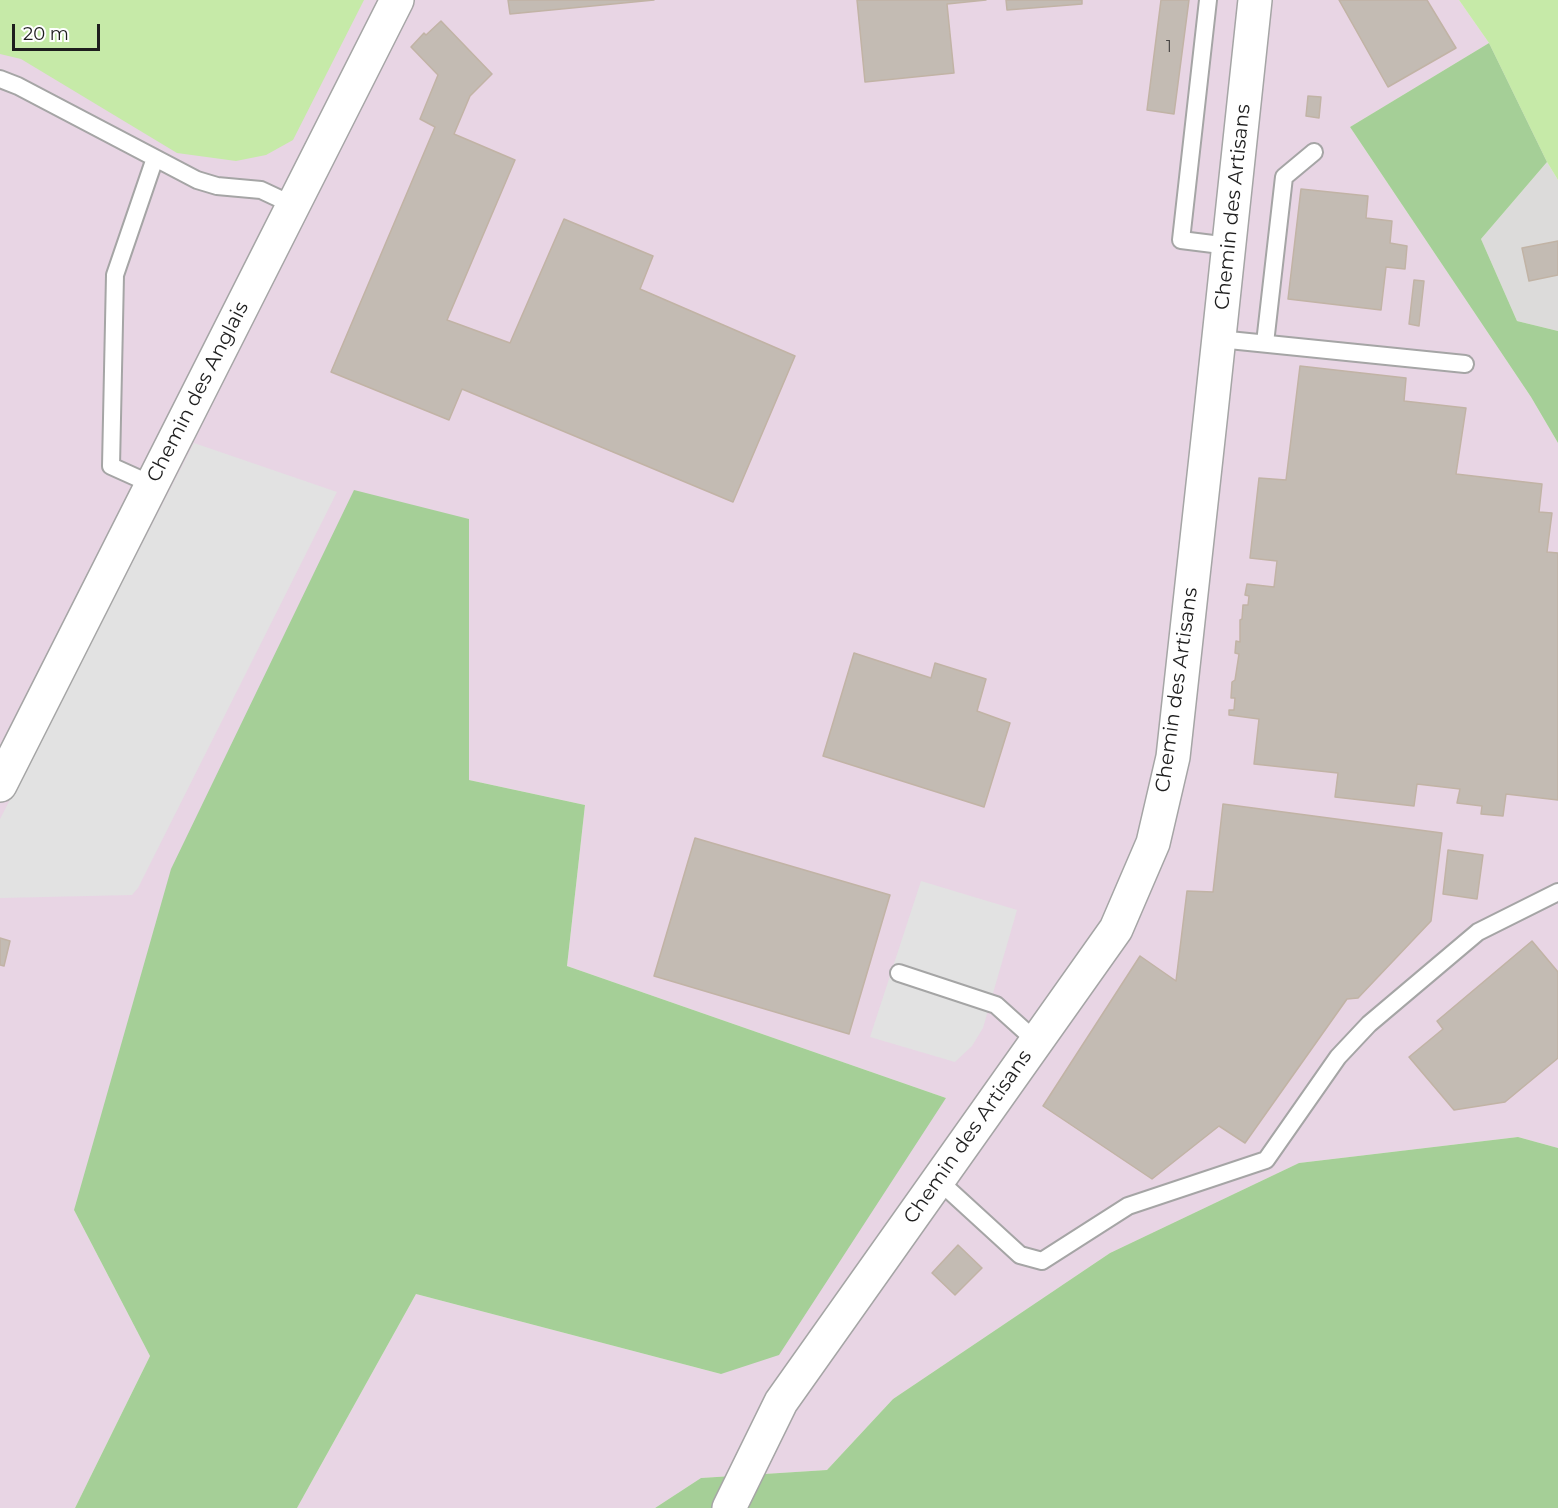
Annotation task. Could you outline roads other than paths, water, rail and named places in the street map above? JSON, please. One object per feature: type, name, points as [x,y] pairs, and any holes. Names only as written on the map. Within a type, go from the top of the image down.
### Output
[{"type":"street","name":"Chemin des Anglais","points":[[0,785],[397,0]]},
{"type":"street","name":"Chemin des Artisans","points":[[729,1508],[781,1402],[1116,929],[1153,843],[1173,757],[1254,0]]},
{"type":"lane","points":[[1208,0],[1181,240],[1229,246]]},
{"type":"lane","points":[[0,79],[18,86],[197,180],[217,186],[261,190],[293,205]]},
{"type":"lane","points":[[1265,344],[1284,177],[1314,152]]},
{"type":"lane","points":[[151,484],[111,465],[111,454],[115,275],[155,158]]},
{"type":"lane","points":[[1219,339],[1465,364]]},
{"type":"lane","points":[[938,1180],[1020,1255],[1042,1261],[1128,1206],[1266,1160],[1338,1057],[1370,1024],[1478,932],[1558,892]]},
{"type":"lane","points":[[899,973],[996,1005],[1036,1041]]}]
